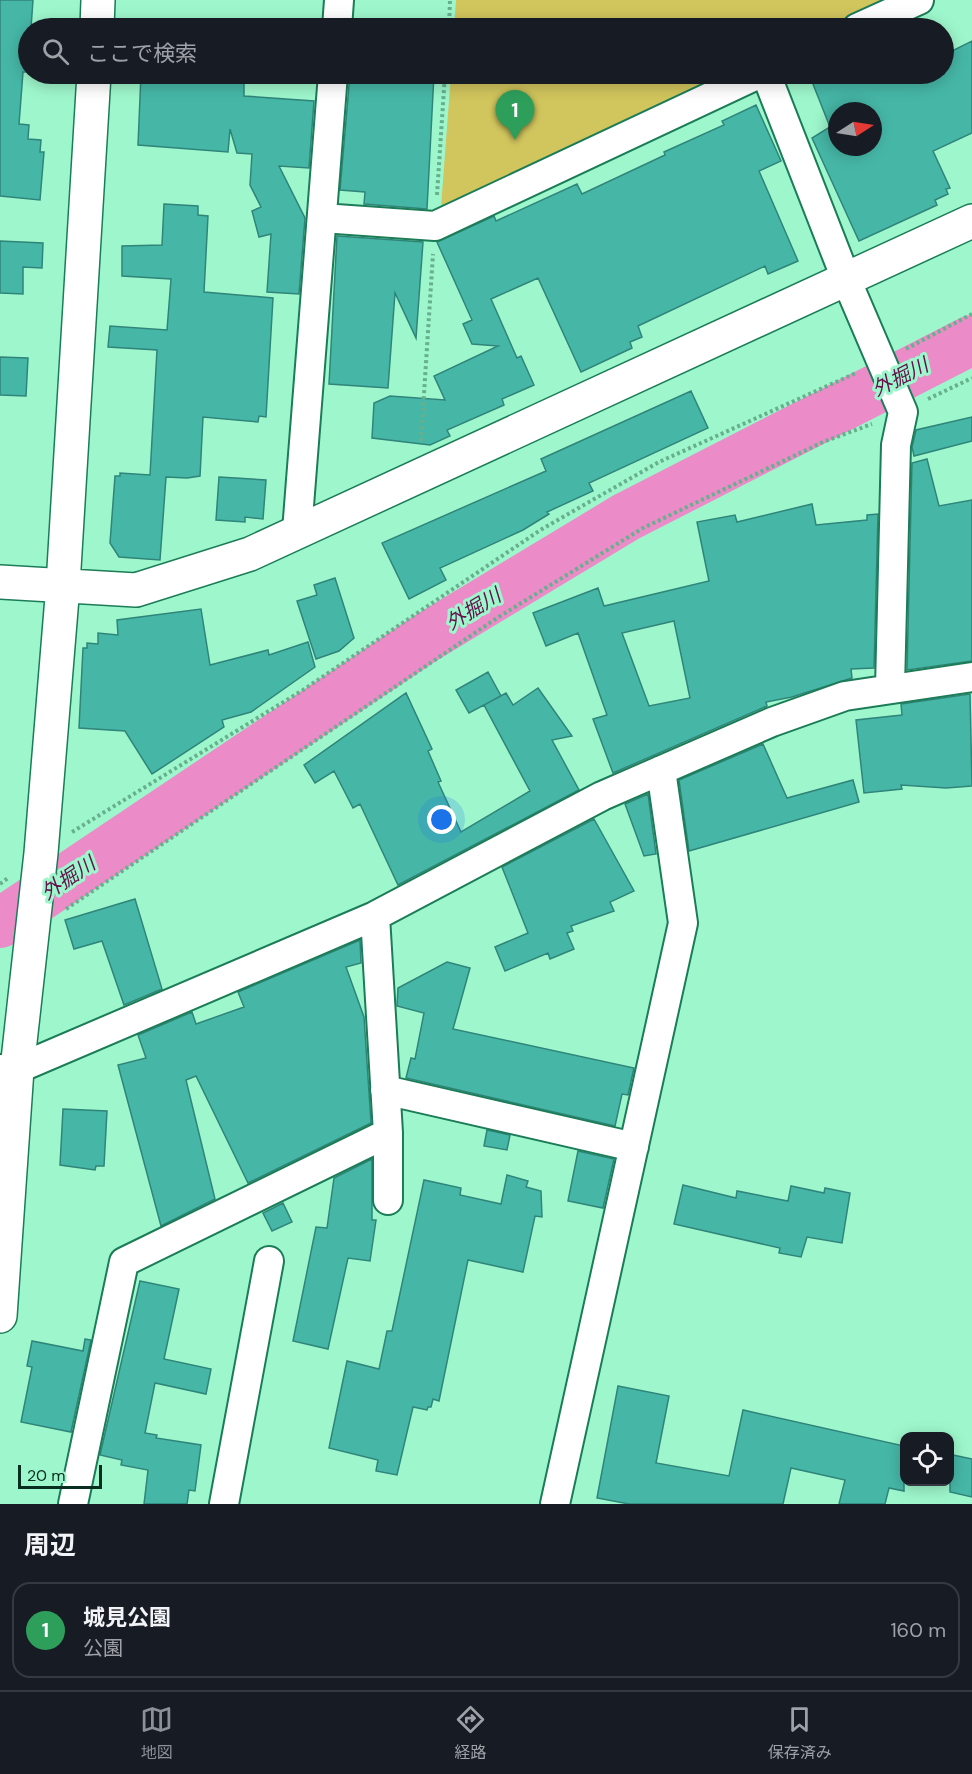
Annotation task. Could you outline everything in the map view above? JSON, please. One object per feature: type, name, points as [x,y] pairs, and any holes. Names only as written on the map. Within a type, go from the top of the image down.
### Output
[{"type":"street","points":[[97,18],[98,0]]},
{"type":"street","points":[[338,18],[339,0]]},
{"type":"street","points":[[879,18],[919,0]]},
{"type":"street","points":[[0,1316],[8,1069],[41,853],[63,585],[93,84]]},
{"type":"street","points":[[297,531],[332,84]]},
{"type":"street","points":[[322,218],[435,226],[738,84]]},
{"type":"street","points":[[770,84],[846,279],[884,361],[903,412],[896,445],[890,687]]},
{"type":"street","points":[[0,582],[136,590],[250,554],[972,221]]},
{"type":"street","points":[[8,1069],[375,916],[602,796],[772,722],[845,696],[890,687],[972,677]]},
{"type":"street","points":[[555,1504],[683,923],[661,770]]},
{"type":"street","points":[[375,916],[388,1133],[388,1200]]},
{"type":"street","points":[[385,1090],[634,1147]]},
{"type":"street","points":[[73,1504],[124,1262],[388,1133]]},
{"type":"street","points":[[224,1504],[269,1261]]},
{"type":"path","points":[[449,18],[450,0]]},
{"type":"path","points":[[419,475],[445,84]]},
{"type":"path","points":[[0,884],[56,841],[303,690],[572,512],[659,462],[884,361],[972,314]]},
{"type":"path","points":[[30,933],[497,618],[643,528],[823,442],[903,412],[972,378]]},
{"type":"shaded area","points":[[456,0],[885,0],[846,18],[455,18]]},
{"type":"shaded area","points":[[450,84],[705,84],[441,207]]},
{"type":"building","points":[[0,0],[33,0],[32,18],[18,18],[18,84],[22,84],[19,124],[29,125],[28,139],[41,140],[40,152],[44,152],[40,200],[0,196]]},
{"type":"building","points":[[972,41],[972,133],[933,151],[950,188],[946,189],[948,194],[935,200],[937,205],[859,241],[812,138],[828,128],[828,156],[882,156],[882,102],[828,102],[828,122],[813,84],[954,84],[954,50]]},
{"type":"building","points":[[141,84],[244,84],[244,96],[314,101],[309,168],[279,166],[305,218],[299,294],[267,292],[271,234],[259,237],[252,211],[261,207],[250,185],[252,154],[237,153],[230,129],[228,152],[138,145]]},
{"type":"building","points":[[349,84],[433,84],[427,209],[364,204],[365,192],[340,190]]},
{"type":"building","points":[[756,105],[781,161],[759,171],[798,261],[768,274],[765,266],[638,326],[642,337],[630,342],[632,348],[581,372],[538,278],[491,299],[517,358],[521,356],[534,385],[502,399],[504,405],[447,430],[450,436],[430,445],[372,438],[374,403],[390,396],[445,400],[434,376],[498,346],[472,344],[463,324],[472,320],[437,242],[494,216],[496,221],[577,184],[582,194],[665,155],[664,152],[724,125],[722,121]]},
{"type":"building","points":[[164,204],[198,206],[198,215],[208,216],[204,292],[273,298],[266,417],[259,416],[258,422],[203,417],[200,476],[166,477],[160,560],[119,557],[110,543],[115,476],[120,476],[120,473],[150,475],[157,350],[108,347],[110,326],[167,330],[171,279],[122,276],[122,246],[162,245]]},
{"type":"building","points":[[337,236],[423,242],[416,338],[395,293],[388,388],[329,384]]},
{"type":"building","points":[[0,241],[43,243],[42,268],[23,267],[23,294],[0,293]]},
{"type":"building","points":[[0,357],[28,358],[26,396],[0,395]]},
{"type":"building","points":[[691,391],[708,428],[589,483],[593,491],[547,512],[549,514],[523,530],[440,568],[446,580],[409,599],[382,543],[546,471],[541,459]]},
{"type":"building","points":[[972,417],[972,441],[914,456],[912,447],[916,430]]},
{"type":"building","points":[[927,459],[939,506],[972,500],[972,661],[907,670],[912,463]]},
{"type":"building","points":[[219,477],[266,480],[263,519],[245,517],[245,522],[216,520]]},
{"type":"building","points":[[812,504],[816,525],[867,520],[867,515],[878,514],[874,668],[851,669],[852,678],[792,697],[766,702],[767,706],[613,773],[593,719],[607,715],[578,633],[546,646],[533,613],[598,588],[604,606],[709,581],[697,522],[735,515],[737,522]],"holes":[[[674,621],[690,698],[649,706],[622,633]]]},
{"type":"building","points":[[335,578],[354,638],[339,651],[316,659],[297,601],[317,595],[314,585]]},
{"type":"building","points":[[201,609],[210,665],[268,650],[269,655],[308,642],[315,667],[251,712],[222,720],[224,727],[152,774],[125,731],[79,728],[83,648],[87,648],[87,643],[98,644],[98,633],[118,635],[117,620]]},
{"type":"building","points":[[488,672],[501,696],[469,713],[456,690]]},
{"type":"building","points":[[538,688],[572,736],[552,740],[579,790],[398,885],[360,804],[353,808],[334,771],[315,783],[304,765],[406,693],[432,749],[428,751],[441,781],[438,782],[461,832],[530,791],[484,705],[506,693],[513,705]]},
{"type":"building","points":[[970,694],[972,786],[946,788],[901,785],[902,789],[864,793],[856,720],[902,715],[901,704]]},
{"type":"building","points":[[763,744],[787,798],[853,780],[859,802],[689,851],[679,780]]},
{"type":"building","points":[[648,794],[656,854],[644,856],[625,804]]},
{"type":"building","points":[[594,819],[634,891],[610,902],[614,911],[571,926],[573,931],[567,933],[574,949],[550,959],[548,953],[505,971],[495,947],[528,933],[502,867]]},
{"type":"building","points":[[135,899],[162,989],[124,1005],[102,941],[74,949],[65,920]]},
{"type":"building","points":[[360,940],[361,963],[346,967],[364,1017],[371,1123],[248,1183],[196,1076],[186,1080],[215,1199],[161,1226],[118,1065],[146,1058],[138,1035],[192,1012],[196,1024],[244,1007],[238,992]]},
{"type":"building","points":[[447,962],[470,968],[453,1029],[634,1068],[628,1095],[622,1094],[615,1126],[406,1078],[411,1058],[415,1059],[424,1013],[397,1006],[398,988]]},
{"type":"building","points":[[63,1109],[107,1111],[104,1166],[96,1166],[95,1170],[60,1165]]},
{"type":"building","points":[[487,1130],[510,1135],[507,1150],[484,1146]]},
{"type":"building","points":[[578,1151],[614,1159],[603,1208],[568,1201]]},
{"type":"building","points":[[372,1159],[372,1220],[376,1220],[370,1261],[348,1258],[328,1349],[293,1341],[316,1227],[327,1228],[334,1178]]},
{"type":"building","points":[[507,1175],[528,1181],[526,1187],[541,1191],[542,1217],[535,1216],[523,1272],[468,1260],[439,1401],[433,1399],[431,1407],[427,1410],[413,1407],[397,1475],[376,1471],[378,1460],[329,1448],[347,1361],[379,1369],[387,1331],[392,1331],[424,1180],[461,1188],[460,1195],[501,1204]]},
{"type":"building","points":[[683,1185],[736,1198],[737,1191],[788,1201],[791,1186],[824,1193],[825,1188],[850,1193],[842,1243],[807,1237],[801,1257],[779,1253],[780,1248],[674,1224]]},
{"type":"building","points":[[283,1203],[292,1222],[272,1231],[263,1213]]},
{"type":"building","points":[[140,1281],[179,1289],[164,1359],[211,1369],[206,1394],[155,1383],[145,1433],[157,1435],[156,1438],[201,1445],[195,1491],[189,1490],[187,1504],[144,1504],[148,1470],[121,1465],[122,1460],[100,1455]]},
{"type":"building","points":[[85,1339],[91,1340],[71,1432],[21,1422],[32,1367],[27,1366],[32,1341],[83,1351]]},
{"type":"building","points":[[618,1386],[669,1396],[656,1463],[729,1476],[743,1410],[900,1445],[900,1486],[904,1486],[904,1491],[889,1488],[885,1504],[839,1504],[845,1480],[791,1468],[783,1504],[629,1504],[597,1498]]},
{"type":"building","points":[[954,1455],[972,1459],[972,1497],[950,1492],[950,1486],[954,1486]]},
{"type":"waterway","name":"外掘川","points":[[0,923],[424,639],[626,517],[972,340]]},
{"type":"place","name":"城見公園","points":[[515,140]]}]
